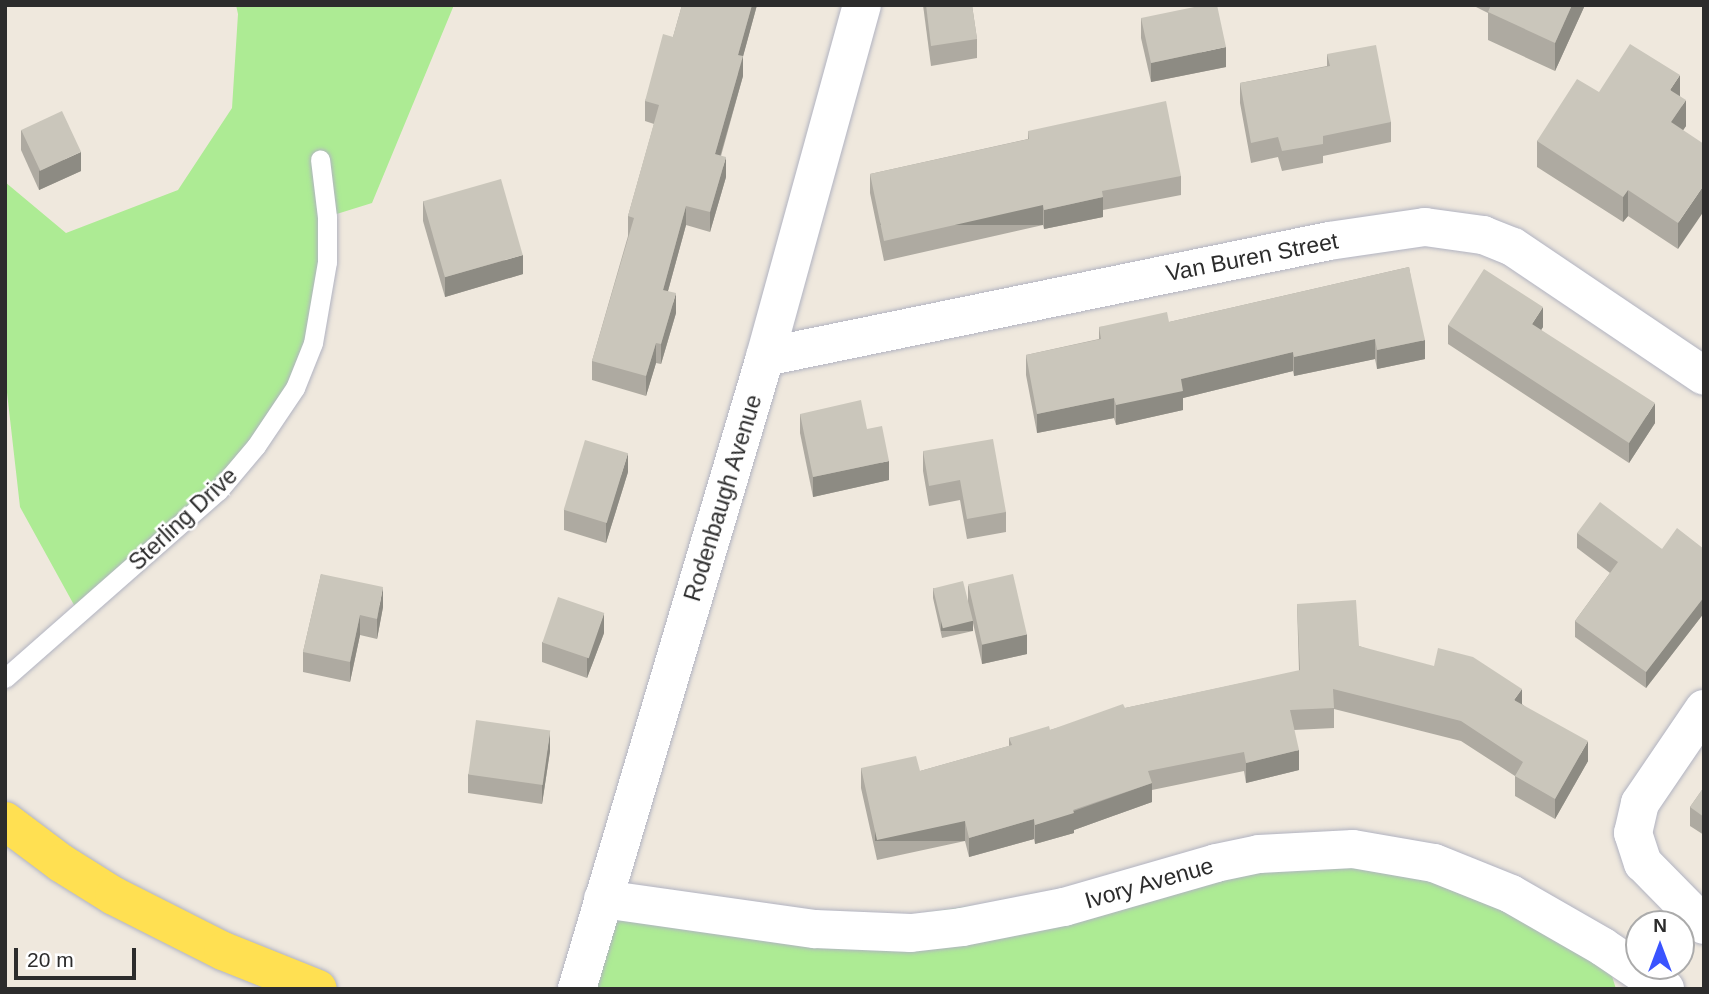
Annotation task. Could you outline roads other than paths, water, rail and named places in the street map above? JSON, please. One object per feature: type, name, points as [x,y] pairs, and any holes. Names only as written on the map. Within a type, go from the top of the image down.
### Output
[{"type":"main road","points":[[5,821],[61,863],[114,896],[223,951],[318,989]]},
{"type":"street","name":"Rodenbaugh Avenue","points":[[577,989],[765,356],[862,5]]},
{"type":"street","name":"Van Buren Street","points":[[765,356],[1329,241],[1425,226],[1483,235],[1513,247],[1704,376]]},
{"type":"street","points":[[1704,709],[1640,803],[1633,833],[1643,863],[1704,925]]},
{"type":"street","name":"Ivory Avenue","points":[[603,899],[815,929],[911,933],[962,928],[1064,907],[1216,863],[1259,854],[1353,849],[1434,863],[1511,894],[1603,947],[1665,989]]},
{"type":"lane","name":"Sterling Drive","points":[[5,678],[218,491],[256,446],[295,388],[313,343],[327,262],[327,217],[320,159]]}]
